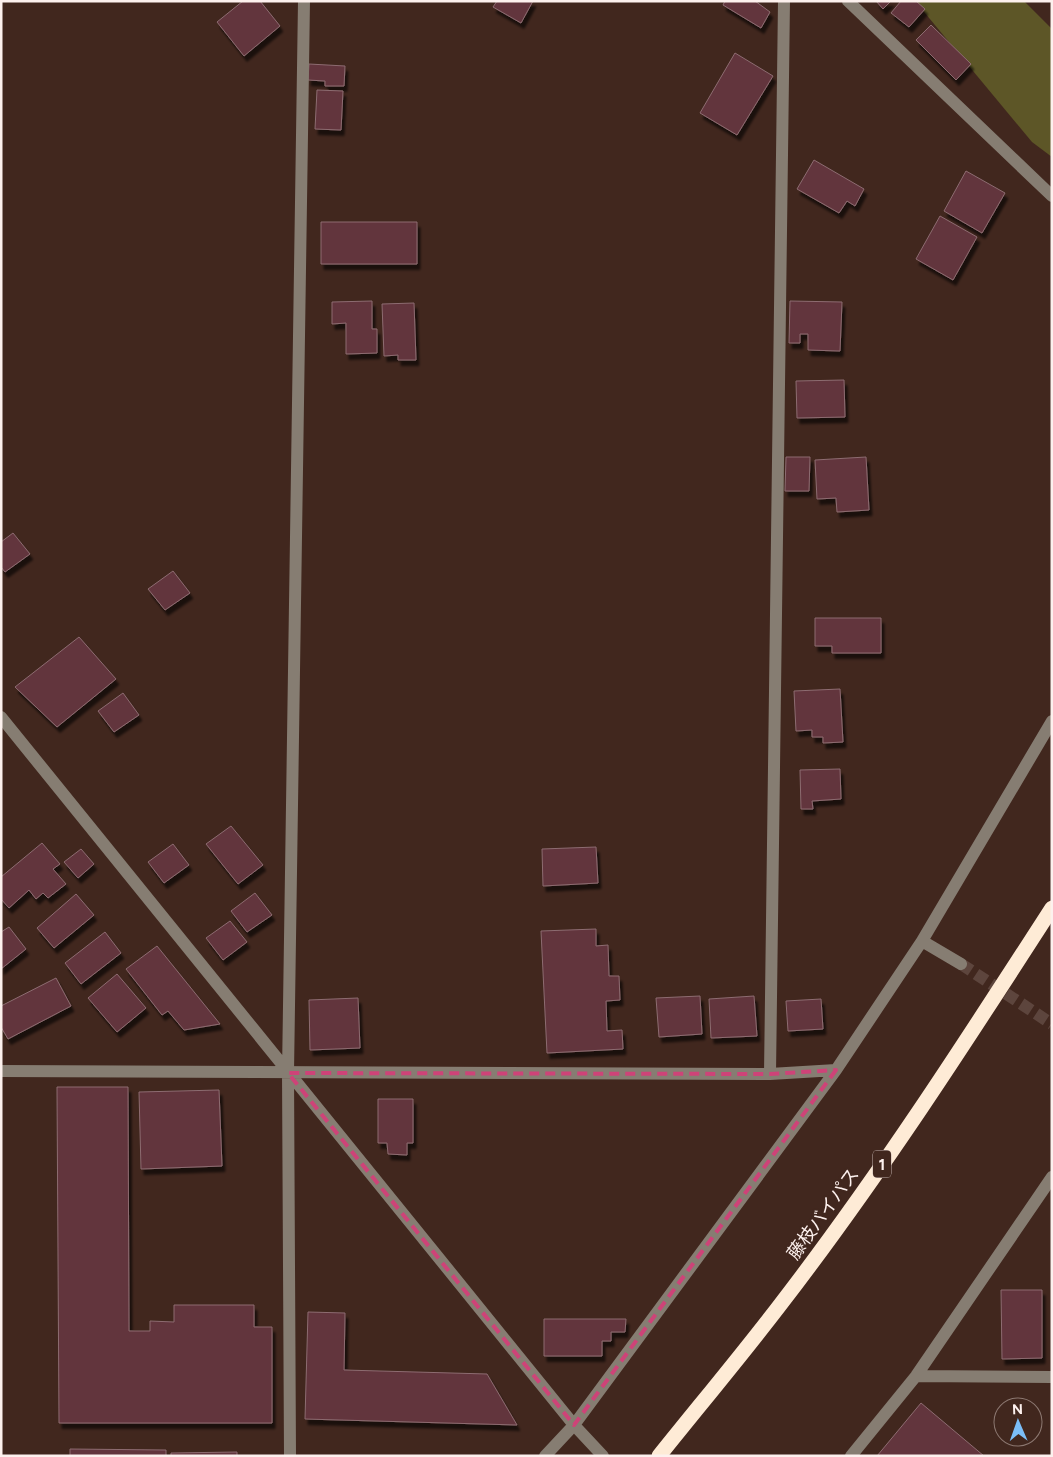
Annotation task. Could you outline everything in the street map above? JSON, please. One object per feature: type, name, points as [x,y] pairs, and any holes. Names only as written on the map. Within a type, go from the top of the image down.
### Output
[{"type":"highway","name":"藤枝バイパス","points":[[659,1456],[781,1304],[873,1176],[958,1054],[1052,908]]},
{"type":"street","points":[[290,1456],[288,1073],[304,1]]},
{"type":"street","points":[[770,1074],[784,1]]},
{"type":"street","points":[[848,1],[1052,196]]},
{"type":"street","points":[[1,717],[574,1425],[603,1456]]},
{"type":"street","points":[[545,1456],[574,1425],[836,1070],[922,941],[1052,721]]},
{"type":"street","points":[[922,941],[961,964]]},
{"type":"street","points":[[1,1071],[770,1074],[836,1070]]},
{"type":"street","points":[[852,1456],[916,1376],[1052,1177]]},
{"type":"street","points":[[916,1376],[1052,1377]]},
{"type":"highlighted area","points":[[836,1070],[574,1425],[288,1073],[770,1074]]},
{"type":"shaded area","points":[[915,1],[1024,1],[1052,29],[1052,157],[1032,142]]},
{"type":"building","points":[[243,1],[260,1],[280,26],[244,56],[217,22]]},
{"type":"building","points":[[497,1],[533,1],[521,23],[493,7]]},
{"type":"building","points":[[725,1],[755,1],[770,12],[761,28],[723,5]]},
{"type":"building","points":[[876,1],[891,1],[883,9]]},
{"type":"building","points":[[901,1],[916,1],[925,9],[909,27],[891,13]]},
{"type":"building","points":[[931,25],[971,64],[956,80],[916,40]]},
{"type":"building","points":[[735,53],[773,76],[737,135],[700,113]]},
{"type":"building","points":[[309,64],[345,66],[344,86],[325,86],[325,81],[308,80]]},
{"type":"building","points":[[317,90],[343,91],[341,130],[315,129]]},
{"type":"building","points":[[814,160],[864,189],[855,206],[847,201],[839,213],[797,189]]},
{"type":"building","points":[[966,171],[1005,193],[982,233],[944,211]]},
{"type":"building","points":[[940,216],[977,237],[953,280],[916,259]]},
{"type":"building","points":[[321,222],[417,222],[417,264],[321,264]]},
{"type":"building","points":[[372,301],[372,329],[377,329],[377,353],[346,354],[346,323],[332,324],[332,302]]},
{"type":"building","points":[[790,301],[842,302],[840,351],[808,350],[808,334],[800,334],[800,343],[789,343]]},
{"type":"building","points":[[414,303],[416,360],[398,360],[398,355],[384,356],[382,304]]},
{"type":"building","points":[[844,380],[845,417],[797,418],[796,381]]},
{"type":"building","points":[[786,457],[810,457],[809,491],[785,491]]},
{"type":"building","points":[[866,457],[869,510],[837,512],[836,498],[817,499],[815,460]]},
{"type":"building","points":[[13,533],[30,554],[5,572],[1,567],[1,542]]},
{"type":"building","points":[[173,571],[190,593],[165,610],[148,589]]},
{"type":"building","points":[[815,618],[881,618],[881,653],[832,653],[832,646],[815,646]]},
{"type":"building","points":[[79,637],[116,679],[57,727],[15,687]]},
{"type":"building","points":[[840,689],[843,742],[823,743],[823,737],[812,737],[812,730],[796,731],[794,691]]},
{"type":"building","points":[[123,693],[139,715],[114,732],[98,711]]},
{"type":"building","points":[[840,769],[841,799],[812,801],[813,809],[801,809],[800,770]]},
{"type":"building","points":[[231,826],[263,865],[238,884],[206,844]]},
{"type":"building","points":[[42,843],[60,864],[53,869],[66,884],[48,898],[43,893],[36,899],[29,890],[9,908],[1,899],[1,877]]},
{"type":"building","points":[[173,844],[189,865],[164,883],[148,862]]},
{"type":"building","points":[[596,847],[598,883],[543,886],[542,849]]},
{"type":"building","points":[[81,849],[94,864],[78,878],[64,862]]},
{"type":"building","points":[[255,893],[272,915],[247,932],[231,911]]},
{"type":"building","points":[[76,894],[94,915],[54,948],[37,928]]},
{"type":"building","points":[[230,921],[247,942],[223,960],[206,938]]},
{"type":"building","points":[[9,927],[26,949],[1,969],[1,932]]},
{"type":"building","points":[[596,929],[596,946],[608,945],[609,976],[619,976],[620,1000],[606,1001],[607,1031],[622,1030],[623,1049],[547,1053],[541,931]]},
{"type":"building","points":[[105,932],[121,953],[81,984],[65,963]]},
{"type":"building","points":[[157,946],[220,1024],[184,1030],[168,1011],[162,1015],[126,969]]},
{"type":"building","points":[[117,974],[146,1008],[117,1032],[88,998]]},
{"type":"building","points":[[56,978],[71,1006],[8,1039],[1,1027],[1,1006]]},
{"type":"building","points":[[700,996],[702,1034],[659,1037],[656,998]]},
{"type":"building","points":[[754,996],[757,1036],[711,1038],[709,999]]},
{"type":"building","points":[[358,998],[360,1048],[310,1050],[309,1000]]},
{"type":"building","points":[[821,999],[823,1029],[788,1031],[786,1001]]},
{"type":"building","points":[[57,1087],[128,1087],[129,1331],[150,1331],[150,1321],[174,1322],[174,1305],[254,1305],[254,1327],[272,1327],[272,1423],[59,1423]]},
{"type":"building","points":[[219,1090],[222,1166],[141,1169],[139,1092]]},
{"type":"building","points":[[378,1099],[413,1099],[413,1143],[407,1143],[407,1155],[388,1154],[387,1143],[378,1143]]},
{"type":"building","points":[[1001,1290],[1042,1290],[1042,1358],[1002,1359]]},
{"type":"building","points":[[308,1312],[345,1313],[344,1370],[487,1374],[517,1425],[305,1419]]},
{"type":"building","points":[[544,1319],[626,1319],[625,1332],[611,1332],[611,1341],[602,1341],[602,1356],[544,1356]]},
{"type":"building","points":[[921,1403],[984,1456],[877,1456]]},
{"type":"building","points":[[70,1449],[166,1450],[166,1456],[70,1456]]},
{"type":"building","points":[[237,1452],[237,1456],[171,1456],[171,1453]]},
{"type":"tunnel","points":[[961,964],[1052,1024]]}]
